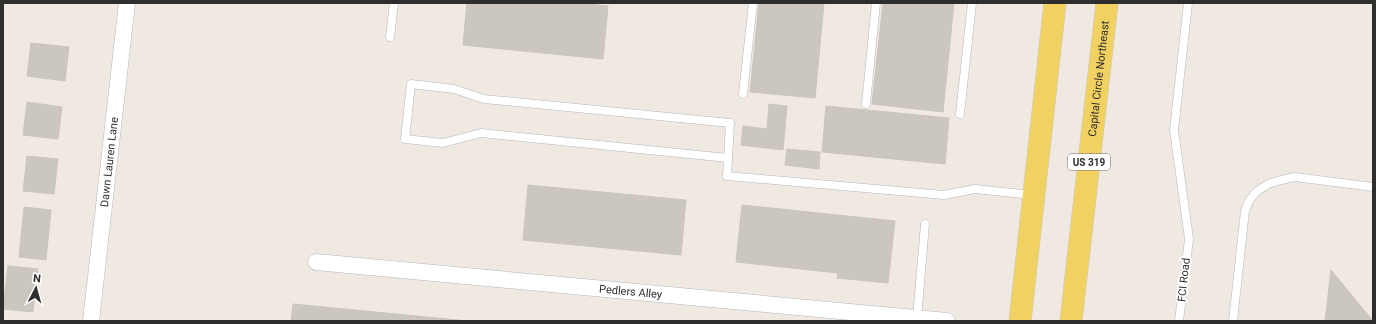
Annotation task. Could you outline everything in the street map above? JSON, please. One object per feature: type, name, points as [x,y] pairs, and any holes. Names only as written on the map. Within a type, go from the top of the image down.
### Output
[{"type":"main road","points":[[1020,321],[1055,3]]},
{"type":"main road","name":"Capital Circle Northeast","points":[[1070,321],[1107,3]]},
{"type":"street","name":"Dawn Lauren Lane","points":[[91,321],[126,3]]},
{"type":"street","name":"Pedlers Alley","points":[[316,262],[932,320]]},
{"type":"lane","points":[[390,36],[394,3]]},
{"type":"lane","points":[[743,94],[753,3]]},
{"type":"lane","points":[[866,104],[876,3]]},
{"type":"lane","points":[[960,114],[972,3]]},
{"type":"lane","name":"FCI Road","points":[[1179,321],[1188,239],[1174,130],[1188,3]]},
{"type":"lane","points":[[728,158],[481,133],[443,143],[405,139],[411,84],[454,89],[484,99],[730,123],[728,158],[726,176],[944,195],[975,189],[1033,195]]},
{"type":"lane","points":[[1233,321],[1246,211],[1249,202],[1256,192],[1268,184],[1294,177],[1373,187]]},
{"type":"lane","points":[[925,224],[932,320]]},
{"type":"building","points":[[467,3],[579,3],[608,6],[603,59],[463,45]]},
{"type":"building","points":[[759,3],[824,3],[815,98],[750,92]]},
{"type":"building","points":[[883,3],[954,3],[943,112],[872,104]]},
{"type":"building","points":[[31,43],[69,47],[65,81],[27,76]]},
{"type":"building","points":[[27,102],[62,107],[58,139],[23,135]]},
{"type":"building","points":[[769,104],[787,106],[783,150],[741,145],[743,126],[767,129]]},
{"type":"building","points":[[826,106],[949,118],[945,164],[822,152]]},
{"type":"building","points":[[787,149],[820,152],[819,169],[785,165]]},
{"type":"building","points":[[27,156],[58,159],[54,194],[23,191]]},
{"type":"building","points":[[528,185],[686,200],[681,255],[523,240]]},
{"type":"building","points":[[742,205],[895,221],[888,283],[837,278],[838,273],[736,262]]},
{"type":"building","points":[[24,207],[51,210],[46,260],[19,257]]},
{"type":"building","points":[[8,266],[38,269],[33,312],[3,309]]},
{"type":"building","points":[[1331,270],[1373,321],[1325,321]]},
{"type":"building","points":[[293,304],[468,321],[291,321]]}]
